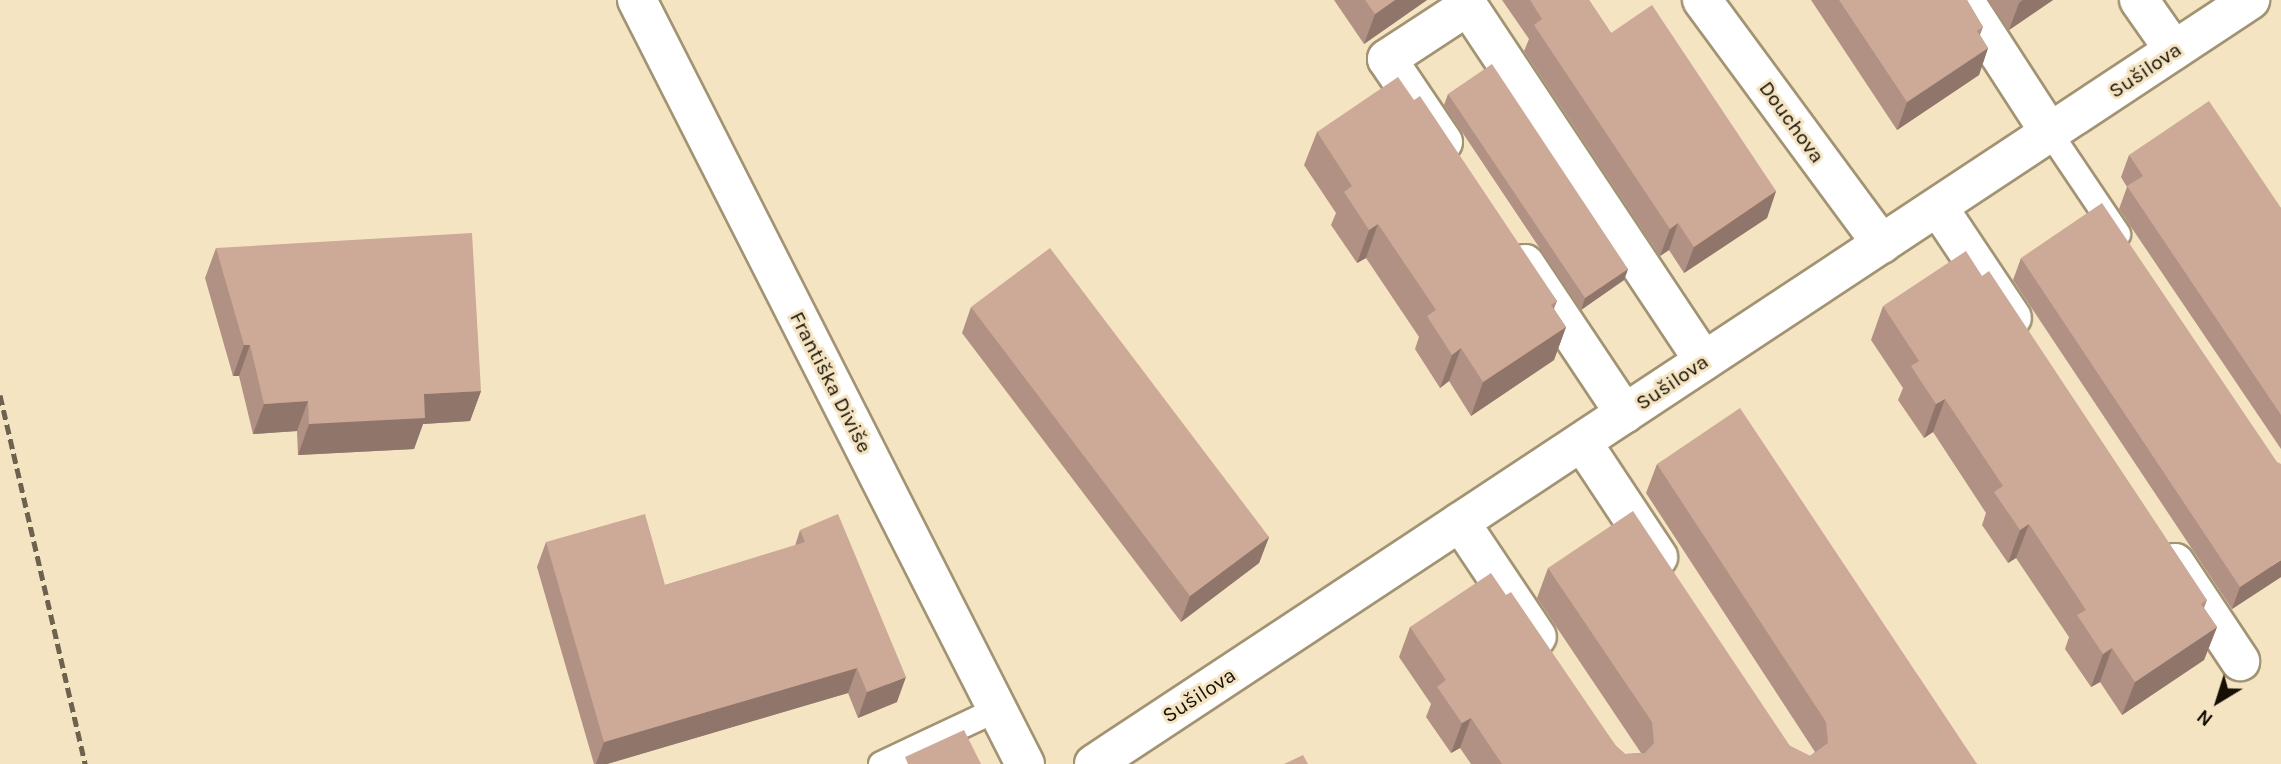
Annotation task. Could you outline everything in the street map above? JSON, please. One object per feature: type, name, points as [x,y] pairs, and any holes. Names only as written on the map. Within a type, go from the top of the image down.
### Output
[{"type":"street","name":"Františka Diviše","points":[[637,0],[1025,764]]},
{"type":"street","name":"Douchova","points":[[1702,0],[1882,244]]},
{"type":"street","points":[[1964,0],[2050,132]]},
{"type":"street","points":[[2139,0],[2174,51]]},
{"type":"street","name":"Sušilova","points":[[1094,764],[2250,0]]},
{"type":"street","points":[[1464,174],[1387,59],[1468,6],[1704,361]]},
{"type":"street","points":[[1938,206],[2031,346]]},
{"type":"street","points":[[1502,231],[1625,414]]},
{"type":"street","points":[[1582,442],[1682,592]]},
{"type":"street","points":[[1460,522],[1561,672]]},
{"type":"street","points":[[2155,533],[2240,661]]},
{"type":"lane","points":[[2050,132],[2132,254]]},
{"type":"lane","points":[[881,764],[998,709]]},
{"type":"building","points":[[1365,0],[1395,0],[1375,14]]},
{"type":"building","points":[[1530,0],[1589,0],[1611,33],[1652,5],[1776,191],[1694,247],[1678,223],[1670,229],[1534,25],[1542,19]]},
{"type":"building","points":[[1839,0],[1967,0],[1983,27],[1977,31],[1988,48],[1907,102]]},
{"type":"building","points":[[1492,64],[1628,269],[1585,298],[1448,94]]},
{"type":"building","points":[[1398,77],[1414,100],[1420,96],[1557,301],[1551,305],[1566,327],[1483,382],[1461,348],[1452,355],[1427,316],[1436,310],[1378,224],[1369,230],[1344,192],[1352,186],[1317,132]]},
{"type":"building","points":[[2209,101],[2281,208],[2281,415],[2127,186],[2143,176],[2129,155]]},
{"type":"building","points":[[2102,203],[2277,462],[2281,464],[2281,560],[2240,587],[2021,258]]},
{"type":"building","points":[[472,233],[481,391],[424,394],[425,418],[309,424],[308,401],[264,404],[250,345],[244,345],[216,248]]},
{"type":"building","points":[[1050,248],[1269,537],[1190,596],[971,307]]},
{"type":"building","points":[[1966,251],[1982,276],[1989,271],[2207,600],[2201,604],[2217,627],[2135,682],[2112,648],[2103,654],[2077,615],[2086,610],[2029,524],[2020,530],[1994,492],[2003,486],[1945,399],[1936,404],[1911,366],[1919,361],[1883,306]]},
{"type":"building","points":[[1740,408],[1977,764],[1502,764],[1471,718],[1462,723],[1437,687],[1446,680],[1410,627],[1491,573],[1506,595],[1511,592],[1616,746],[1625,754],[1645,753],[1654,743],[1652,722],[1548,568],[1633,511],[1790,746],[1810,756],[1828,743],[1826,722],[1657,464]]},
{"type":"building","points":[[645,514],[665,585],[805,542],[800,530],[838,514],[906,677],[867,692],[857,668],[604,742],[546,542]]},
{"type":"building","points":[[964,730],[981,764],[908,764],[905,757]]},
{"type":"building","points":[[1303,755],[1308,764],[1284,764]]},
{"type":"railway","points":[[0,395],[85,764]]}]
